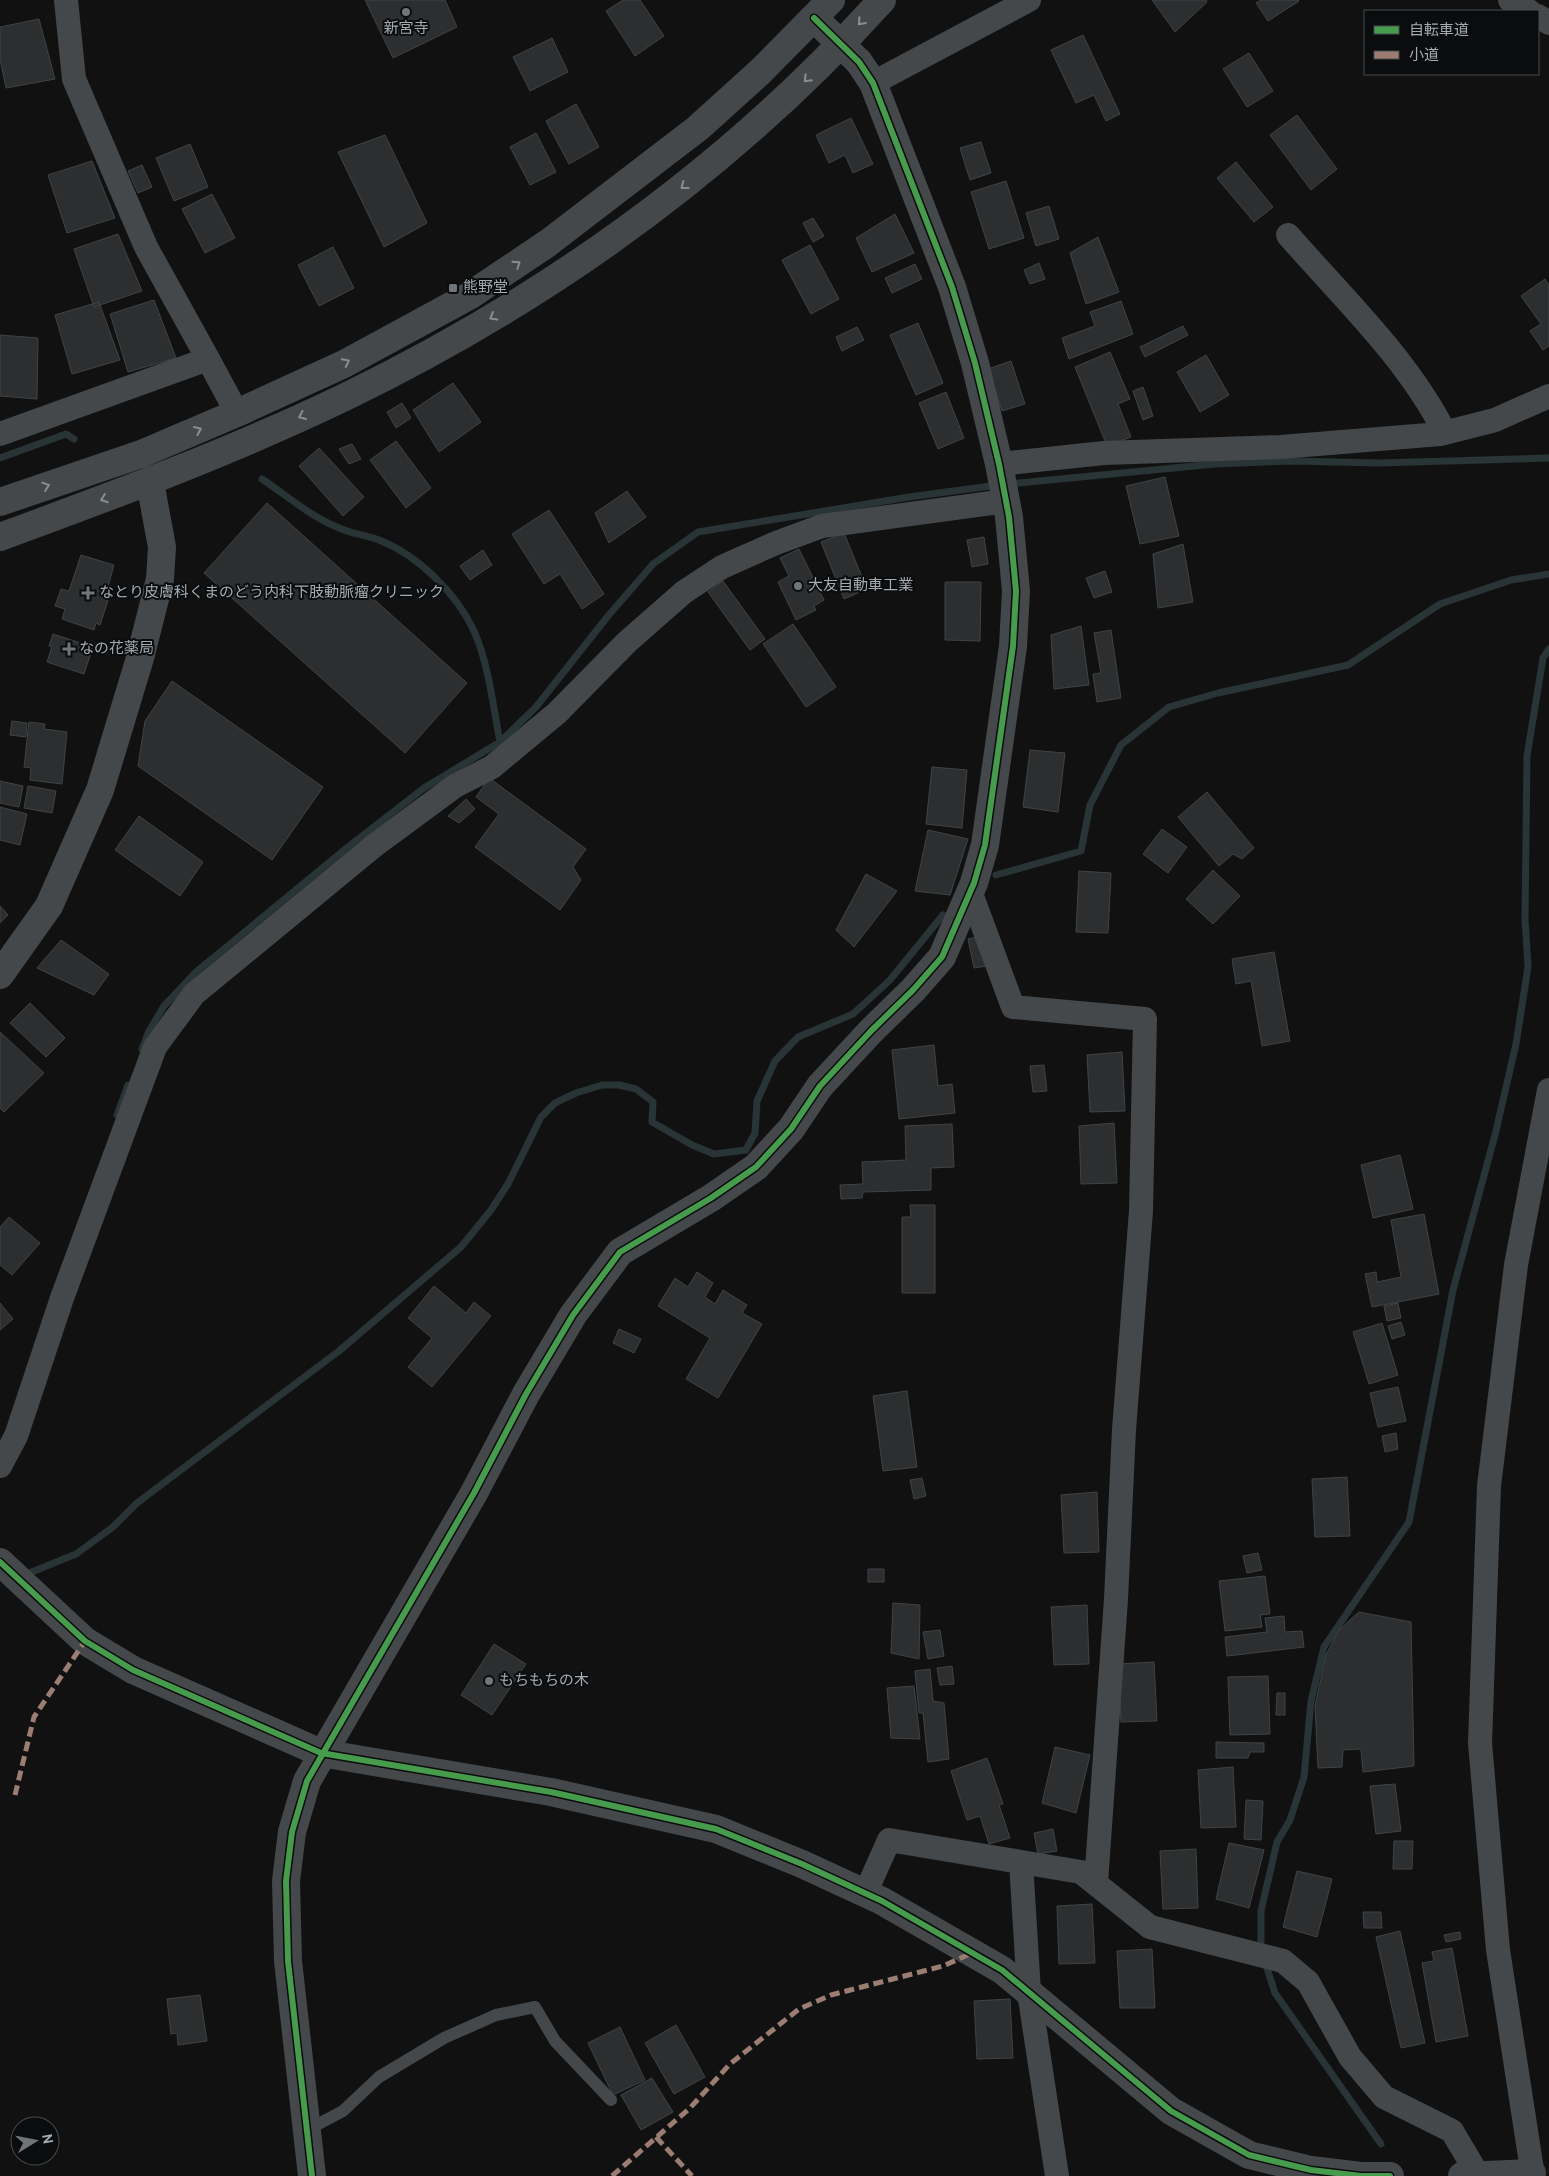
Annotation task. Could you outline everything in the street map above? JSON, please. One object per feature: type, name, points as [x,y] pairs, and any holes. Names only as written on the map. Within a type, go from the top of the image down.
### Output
[{"type":"street","points":[[66,0],[74,79],[146,247],[237,414]]},
{"type":"street","points":[[0,537],[150,482],[345,397],[429,354],[511,306],[623,233],[718,159],[796,89],[882,0]]},
{"type":"street","points":[[873,83],[1029,0]]},
{"type":"street","points":[[1510,0],[1527,10]]},
{"type":"street","points":[[0,502],[140,454],[237,414],[344,364],[469,296],[548,243],[698,128],[761,71],[823,9],[841,44],[859,62],[873,83],[952,287],[975,363],[1002,483],[1016,591],[1013,646],[985,845],[970,892],[942,957],[914,990],[871,1030],[820,1086],[791,1129],[756,1167],[711,1198],[620,1252],[573,1316],[536,1379],[474,1493],[307,1781],[292,1832],[286,1881],[288,1961],[312,2176]]},
{"type":"street","points":[[1288,235],[1397,359],[1431,405],[1446,433]]},
{"type":"street","points":[[0,434],[208,359]]},
{"type":"street","points":[[0,1466],[16,1436],[62,1298],[155,1047],[194,994],[376,845],[455,786],[492,767],[557,713],[627,642],[684,592],[722,568],[776,543],[822,526],[1002,483],[1104,453],[1281,447],[1446,433],[1495,420],[1549,396]]},
{"type":"street","points":[[0,975],[49,906],[100,790],[140,658],[160,579],[162,547],[150,482]]},
{"type":"street","points":[[970,892],[1013,1007],[1144,1019],[1140,1211],[1124,1430],[1116,1599],[1096,1883]]},
{"type":"street","points":[[865,1894],[889,1840],[1082,1872],[1150,1927],[1283,1961],[1308,1982],[1350,2057],[1384,2097],[1452,2131],[1470,2176],[1532,2174],[1498,1950],[1480,1743],[1489,1486],[1516,1265],[1549,1090]]},
{"type":"street","points":[[3,1565],[85,1641],[133,1670],[321,1754],[551,1792],[716,1830],[802,1864],[865,1894],[1002,1970],[1171,2110],[1249,2155],[1311,2170],[1361,2176],[1390,2176]]},
{"type":"street","points":[[1021,1862],[1029,1992],[1057,2176]]},
{"type":"lane","points":[[307,2130],[343,2111],[379,2077],[444,2038],[496,2015],[535,2007],[554,2041],[611,2100]]},
{"type":"building","points":[[365,0],[445,0],[457,27],[393,58]]},
{"type":"building","points":[[623,0],[640,0],[664,36],[635,56],[606,11]]},
{"type":"building","points":[[1152,0],[1206,0],[1207,2],[1175,32]]},
{"type":"building","points":[[1261,0],[1299,1],[1268,21],[1256,3]]},
{"type":"building","points":[[39,19],[55,79],[6,88],[0,59],[0,27]]},
{"type":"building","points":[[1083,35],[1120,114],[1106,121],[1094,95],[1076,103],[1051,50]]},
{"type":"building","points":[[552,38],[568,72],[530,91],[513,57]]},
{"type":"building","points":[[1249,53],[1273,91],[1247,107],[1223,69]]},
{"type":"building","points":[[576,104],[599,147],[569,164],[546,121]]},
{"type":"building","points":[[1297,115],[1337,169],[1311,190],[1270,135]]},
{"type":"building","points":[[851,118],[873,164],[853,173],[845,155],[829,163],[816,135]]},
{"type":"building","points":[[536,133],[556,172],[530,185],[510,147]]},
{"type":"building","points":[[385,135],[427,223],[384,247],[338,152]]},
{"type":"building","points":[[981,142],[991,173],[970,180],[960,148]]},
{"type":"building","points":[[190,144],[208,187],[174,201],[156,158]]},
{"type":"building","points":[[92,161],[115,218],[67,233],[48,175]]},
{"type":"building","points":[[1236,162],[1273,207],[1254,222],[1217,178]]},
{"type":"building","points":[[142,165],[152,187],[138,193],[128,171]]},
{"type":"building","points":[[1006,181],[1024,238],[989,249],[971,192]]},
{"type":"building","points":[[212,194],[235,238],[205,253],[182,209]]},
{"type":"building","points":[[1049,206],[1059,239],[1036,246],[1026,213]]},
{"type":"building","points":[[895,214],[914,253],[872,272],[856,238]]},
{"type":"building","points":[[813,218],[824,236],[813,242],[803,223]]},
{"type":"building","points":[[118,234],[142,291],[94,307],[74,249]]},
{"type":"building","points":[[1098,237],[1119,292],[1086,304],[1070,253]]},
{"type":"building","points":[[810,245],[839,299],[811,314],[782,260]]},
{"type":"building","points":[[333,247],[354,288],[319,306],[298,265]]},
{"type":"building","points":[[1039,263],[1045,279],[1030,284],[1024,270]]},
{"type":"building","points":[[915,264],[922,279],[892,293],[885,278]]},
{"type":"building","points":[[1545,279],[1549,285],[1549,346],[1543,350],[1530,331],[1541,324],[1521,296]]},
{"type":"building","points":[[154,300],[176,358],[128,372],[110,314]]},
{"type":"building","points":[[1121,301],[1133,334],[1069,359],[1062,338],[1095,326],[1090,312]]},
{"type":"building","points":[[99,302],[120,360],[72,374],[55,315]]},
{"type":"building","points":[[918,323],[943,383],[916,395],[890,335]]},
{"type":"building","points":[[1183,326],[1188,335],[1145,357],[1140,347]]},
{"type":"building","points":[[857,327],[864,340],[842,351],[836,337]]},
{"type":"building","points":[[0,335],[38,338],[37,399],[0,396]]},
{"type":"building","points":[[1110,352],[1130,399],[1118,404],[1131,437],[1107,446],[1075,367]]},
{"type":"building","points":[[1206,355],[1229,395],[1200,412],[1177,372]]},
{"type":"building","points":[[1011,361],[1025,404],[1002,411],[988,369]]},
{"type":"building","points":[[453,383],[481,422],[439,452],[413,410]]},
{"type":"building","points":[[1143,387],[1153,416],[1143,420],[1133,391]]},
{"type":"building","points":[[946,392],[964,438],[938,449],[919,403]]},
{"type":"building","points":[[402,403],[411,418],[396,428],[387,412]]},
{"type":"building","points":[[396,441],[431,488],[406,508],[370,460]]},
{"type":"building","points":[[352,444],[361,459],[349,464],[339,449]]},
{"type":"building","points":[[319,448],[364,497],[343,516],[299,466]]},
{"type":"building","points":[[1165,477],[1179,536],[1140,544],[1126,486]]},
{"type":"building","points":[[627,491],[646,517],[609,543],[595,513]]},
{"type":"building","points":[[267,503],[467,683],[405,753],[204,573]]},
{"type":"building","points":[[549,510],[604,594],[582,609],[560,574],[544,584],[512,534]]},
{"type":"building","points":[[844,533],[867,589],[844,599],[821,542]]},
{"type":"building","points":[[984,537],[988,564],[972,567],[967,540]]},
{"type":"building","points":[[1183,544],[1193,602],[1158,608],[1153,554]]},
{"type":"building","points":[[799,549],[824,600],[814,606],[816,610],[796,620],[778,582],[789,576],[780,558]]},
{"type":"building","points":[[483,550],[492,565],[470,580],[460,566]]},
{"type":"building","points":[[81,555],[114,565],[107,590],[111,591],[100,625],[96,623],[94,630],[62,619],[65,609],[55,606],[61,589],[69,591]]},
{"type":"building","points":[[1105,571],[1112,592],[1094,598],[1086,578]]},
{"type":"building","points":[[723,581],[765,639],[750,650],[708,592]]},
{"type":"building","points":[[945,582],[981,582],[980,641],[945,640]]},
{"type":"building","points":[[793,624],[836,687],[806,707],[763,644]]},
{"type":"building","points":[[1081,626],[1089,685],[1054,689],[1051,635]]},
{"type":"building","points":[[1111,630],[1121,698],[1097,702],[1093,674],[1101,673],[1094,633]]},
{"type":"building","points":[[53,634],[93,647],[84,674],[47,662],[52,647],[49,646]]},
{"type":"building","points":[[172,681],[323,787],[272,860],[138,766],[145,721]]},
{"type":"building","points":[[12,721],[27,723],[26,737],[10,735]]},
{"type":"building","points":[[29,722],[45,724],[44,729],[67,732],[62,784],[30,780],[31,768],[24,767]]},
{"type":"building","points":[[1030,750],[1065,753],[1058,812],[1023,807]]},
{"type":"building","points":[[932,767],[967,770],[962,828],[926,824]]},
{"type":"building","points":[[489,778],[586,849],[573,867],[581,880],[560,910],[475,847],[499,814],[476,797]]},
{"type":"building","points":[[0,781],[23,786],[19,807],[0,803]]},
{"type":"building","points":[[28,786],[56,791],[52,813],[24,808]]},
{"type":"building","points":[[1207,792],[1254,848],[1242,859],[1233,854],[1219,866],[1178,817]]},
{"type":"building","points":[[466,799],[475,809],[459,823],[448,816]]},
{"type":"building","points":[[0,807],[27,814],[20,845],[0,840]]},
{"type":"building","points":[[139,816],[203,862],[180,896],[115,850]]},
{"type":"building","points":[[1162,829],[1187,847],[1168,873],[1143,854]]},
{"type":"building","points":[[928,830],[968,839],[950,895],[915,891]]},
{"type":"building","points":[[1213,870],[1240,896],[1213,924],[1186,899]]},
{"type":"building","points":[[1079,871],[1111,873],[1108,933],[1076,932]]},
{"type":"building","points":[[866,874],[897,891],[854,947],[836,930]]},
{"type":"building","points":[[0,906],[8,915],[0,923]]},
{"type":"building","points":[[981,936],[987,966],[974,968],[968,939]]},
{"type":"building","points":[[61,940],[109,974],[94,995],[37,968]]},
{"type":"building","points":[[1274,952],[1290,1041],[1262,1046],[1251,981],[1236,984],[1232,959]]},
{"type":"building","points":[[30,1003],[65,1038],[46,1057],[10,1023]]},
{"type":"building","points":[[0,1032],[44,1073],[4,1112],[0,1108]]},
{"type":"building","points":[[934,1045],[938,1086],[952,1084],[955,1113],[899,1119],[892,1050]]},
{"type":"building","points":[[1122,1052],[1125,1111],[1090,1112],[1087,1055]]},
{"type":"building","points":[[1044,1065],[1047,1091],[1033,1092],[1030,1066]]},
{"type":"building","points":[[1114,1123],[1117,1183],[1081,1184],[1079,1126]]},
{"type":"building","points":[[952,1124],[954,1167],[931,1168],[931,1190],[863,1192],[862,1198],[841,1199],[840,1185],[863,1184],[862,1162],[906,1160],[905,1126]]},
{"type":"building","points":[[1400,1155],[1413,1209],[1373,1218],[1361,1165]]},
{"type":"building","points":[[910,1205],[935,1205],[935,1293],[902,1293],[902,1217],[911,1217]]},
{"type":"building","points":[[1424,1214],[1439,1294],[1372,1307],[1365,1274],[1376,1272],[1377,1282],[1401,1277],[1391,1220]]},
{"type":"building","points":[[9,1217],[40,1243],[12,1275],[0,1265],[0,1227]]},
{"type":"building","points":[[697,1272],[713,1283],[705,1297],[715,1304],[723,1290],[747,1305],[742,1313],[762,1324],[718,1398],[686,1379],[710,1338],[658,1306],[675,1278],[688,1287]]},
{"type":"building","points":[[434,1286],[466,1313],[474,1302],[491,1316],[432,1387],[408,1367],[432,1338],[408,1318]]},
{"type":"building","points":[[0,1303],[13,1319],[0,1330]]},
{"type":"building","points":[[1398,1303],[1401,1318],[1387,1321],[1384,1306]]},
{"type":"building","points":[[1401,1322],[1405,1335],[1392,1339],[1388,1326]]},
{"type":"building","points":[[1382,1323],[1398,1375],[1369,1384],[1353,1332]]},
{"type":"building","points":[[619,1329],[641,1339],[634,1353],[613,1343]]},
{"type":"building","points":[[1398,1387],[1406,1421],[1378,1427],[1370,1393]]},
{"type":"building","points":[[907,1391],[917,1467],[883,1471],[873,1396]]},
{"type":"building","points":[[1396,1433],[1398,1449],[1385,1452],[1382,1436]]},
{"type":"building","points":[[1347,1477],[1350,1536],[1315,1537],[1312,1479]]},
{"type":"building","points":[[922,1478],[926,1496],[914,1499],[910,1480]]},
{"type":"building","points":[[1097,1492],[1099,1552],[1064,1553],[1061,1495]]},
{"type":"building","points":[[1258,1553],[1262,1570],[1247,1573],[1243,1556]]},
{"type":"building","points":[[868,1569],[884,1569],[884,1582],[868,1582]]},
{"type":"building","points":[[1265,1576],[1270,1614],[1260,1615],[1262,1627],[1225,1631],[1219,1581]]},
{"type":"building","points":[[893,1603],[920,1605],[919,1659],[891,1653]]},
{"type":"building","points":[[1087,1605],[1089,1664],[1054,1665],[1051,1607]]},
{"type":"building","points":[[1359,1612],[1411,1622],[1414,1766],[1363,1772],[1361,1749],[1343,1750],[1342,1767],[1318,1768],[1315,1706],[1326,1655],[1339,1630]]},
{"type":"building","points":[[1284,1616],[1285,1632],[1302,1631],[1304,1647],[1227,1656],[1225,1637],[1267,1632],[1265,1618]]},
{"type":"building","points":[[940,1630],[944,1656],[928,1659],[923,1632]]},
{"type":"building","points":[[494,1644],[526,1664],[492,1715],[461,1695]]},
{"type":"building","points":[[1154,1662],[1157,1721],[1121,1722],[1118,1664]]},
{"type":"building","points":[[952,1666],[954,1684],[940,1685],[937,1668]]},
{"type":"building","points":[[930,1669],[933,1701],[944,1703],[949,1759],[928,1762],[923,1713],[919,1713],[915,1671]]},
{"type":"building","points":[[1268,1676],[1270,1734],[1230,1735],[1228,1677]]},
{"type":"building","points":[[914,1686],[920,1739],[891,1738],[887,1688]]},
{"type":"building","points":[[1277,1693],[1285,1693],[1285,1715],[1276,1715]]},
{"type":"building","points":[[1216,1742],[1264,1743],[1264,1752],[1250,1752],[1248,1758],[1216,1758]]},
{"type":"building","points":[[1055,1747],[1090,1755],[1076,1813],[1042,1803]]},
{"type":"building","points":[[987,1758],[1003,1804],[999,1805],[1010,1838],[989,1844],[980,1816],[967,1820],[951,1771]]},
{"type":"building","points":[[1233,1767],[1236,1827],[1201,1828],[1198,1770]]},
{"type":"building","points":[[1395,1784],[1401,1831],[1376,1834],[1370,1786]]},
{"type":"building","points":[[1246,1800],[1263,1801],[1261,1840],[1244,1839]]},
{"type":"building","points":[[1053,1829],[1057,1851],[1038,1854],[1034,1833]]},
{"type":"building","points":[[1394,1841],[1413,1841],[1412,1869],[1393,1869]]},
{"type":"building","points":[[1229,1843],[1264,1850],[1249,1908],[1216,1899]]},
{"type":"building","points":[[1196,1849],[1198,1908],[1163,1909],[1160,1851]]},
{"type":"building","points":[[1297,1871],[1332,1879],[1317,1937],[1283,1927]]},
{"type":"building","points":[[1092,1904],[1095,1963],[1059,1964],[1057,1906]]},
{"type":"building","points":[[1363,1912],[1381,1912],[1382,1928],[1364,1928]]},
{"type":"building","points":[[1400,1931],[1425,2043],[1401,2048],[1376,1937]]},
{"type":"building","points":[[1460,1932],[1461,1939],[1446,1942],[1444,1935]]},
{"type":"building","points":[[1452,1948],[1468,2036],[1436,2042],[1422,1963],[1434,1961],[1432,1952]]},
{"type":"building","points":[[1152,1949],[1155,2008],[1120,2008],[1117,1951]]},
{"type":"building","points":[[200,1995],[207,2041],[178,2045],[177,2033],[171,2034],[167,1999]]},
{"type":"building","points":[[1010,1999],[1013,2058],[977,2059],[974,2001]]},
{"type":"building","points":[[676,2025],[705,2077],[674,2094],[645,2043]]},
{"type":"building","points":[[620,2027],[645,2080],[613,2095],[588,2043]]},
{"type":"building","points":[[652,2078],[673,2112],[641,2130],[621,2095]]},
{"type":"waterway","points":[[0,458],[66,434],[74,439]]},
{"type":"waterway","points":[[1009,484],[1215,464],[1292,461],[1379,463],[1549,458]]},
{"type":"waterway","points":[[262,479],[309,512],[329,523],[349,532],[379,540],[408,555],[435,577],[447,590],[467,617],[479,644],[490,686],[500,742]]},
{"type":"waterway","points":[[142,1049],[149,1031],[164,1006],[196,972],[348,847],[424,788],[500,742],[536,707],[608,616],[653,564],[698,532],[909,497],[998,485]]},
{"type":"waterway","points":[[996,875],[1081,851],[1090,805],[1121,745],[1169,707],[1218,693],[1348,665],[1440,604],[1511,580],[1549,574]]},
{"type":"waterway","points":[[1261,1942],[1261,1911],[1277,1842],[1290,1820],[1304,1777],[1311,1701],[1324,1647],[1409,1522],[1453,1290],[1495,1135],[1516,1044],[1528,967],[1525,919],[1527,756],[1543,658],[1549,649]]},
{"type":"waterway","points":[[22,1576],[76,1554],[113,1527],[137,1503],[339,1351],[461,1247],[491,1210],[508,1184],[541,1117],[555,1103],[576,1093],[602,1085],[619,1085],[636,1089],[653,1102],[652,1122],[692,1145],[714,1154],[746,1150],[755,1133],[757,1101],[775,1061],[798,1037],[853,1014],[890,980],[943,915]]},
{"type":"waterway","points":[[117,1115],[128,1085]]},
{"type":"waterway","points":[[1265,1962],[1275,1993],[1381,2144]]},
{"type":"marked path","points":[[15,1795],[34,1717],[85,1641]]},
{"type":"marked path","points":[[612,2176],[690,2108],[730,2064],[799,2009],[831,1995],[943,1966],[972,1953]]},
{"type":"marked path","points":[[656,2137],[692,2176]]},
{"type":"cycle path","points":[[312,2176],[288,1961],[286,1881],[292,1832],[307,1781],[474,1493],[526,1394],[573,1315],[620,1252],[711,1198],[756,1167],[791,1129],[820,1086],[871,1031],[913,990],[942,957],[974,883],[985,845],[1013,646],[1016,591],[1009,517],[999,464],[975,363],[952,287],[873,83],[859,62],[814,18]]},
{"type":"cycle path","points":[[0,1562],[85,1641],[133,1670],[321,1753],[551,1792],[716,1829],[802,1864],[882,1901],[1002,1970],[1171,2111],[1249,2155],[1311,2170],[1361,2176],[1390,2176]]},
{"type":"place","name":"新宮寺","points":[[406,12]]},
{"type":"place","name":"熊野堂","points":[[453,288]]},
{"type":"place","name":"大友自動車工業","points":[[798,586]]},
{"type":"place","name":"なとり皮膚科くまのどう内科下肢動脈瘤クリニック","points":[[88,593]]},
{"type":"place","name":"なの花薬局","points":[[69,649]]},
{"type":"place","name":"もちもちの木","points":[[489,1681]]}]
